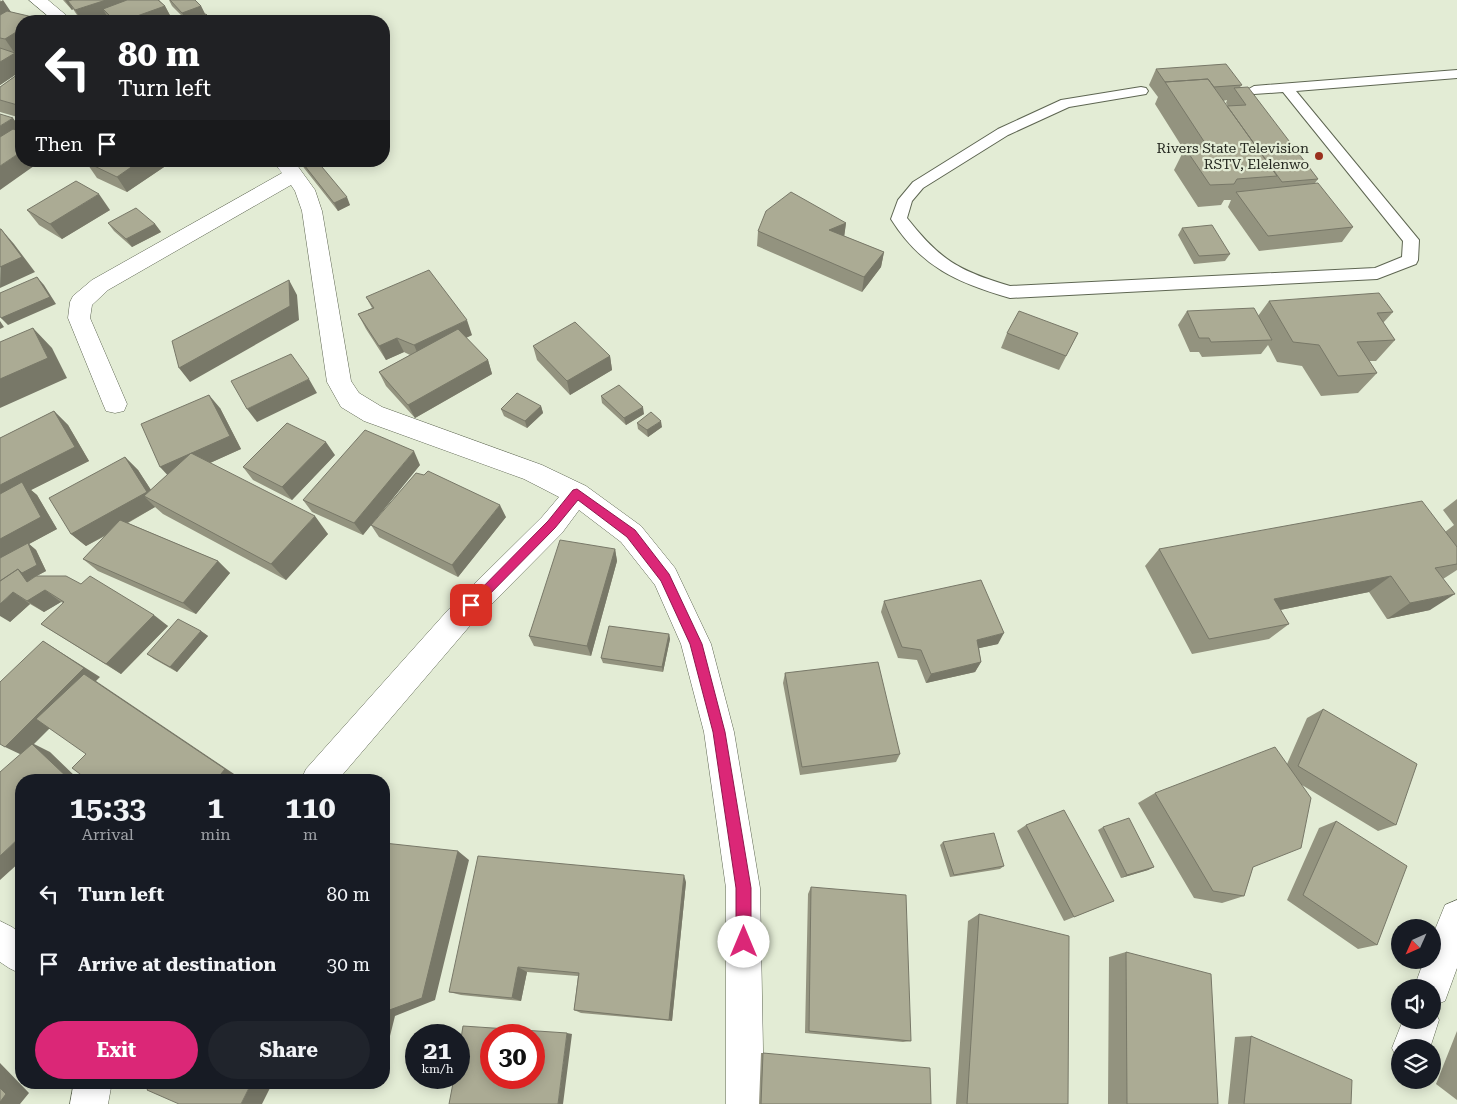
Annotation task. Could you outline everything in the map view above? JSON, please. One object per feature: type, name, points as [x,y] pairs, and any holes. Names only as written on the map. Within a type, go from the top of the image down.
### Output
[{"type":"street","points":[[37,0],[56,15]]},
{"type":"street","points":[[115,404],[79,318],[81,302],[100,285],[289,168],[305,190],[312,211],[339,382],[350,400],[373,414],[533,472],[577,494],[631,534],[665,577],[696,644],[719,732],[744,888],[745,1104]]},
{"type":"street","points":[[322,774],[458,619],[552,525],[577,494]]},
{"type":"street","points":[[1435,979],[1457,917]]},
{"type":"street","points":[[0,939],[15,951]]},
{"type":"street","points":[[89,1104],[92,1089]]},
{"type":"lane","points":[[1254,90],[1457,74]]},
{"type":"lane","points":[[1141,92],[1066,103],[1003,132],[918,185],[907,195],[901,205],[899,219],[926,252],[955,272],[976,282],[1010,292],[1377,273],[1402,265],[1410,260],[1411,240],[1287,88]]},
{"type":"building","points":[[106,0],[75,10],[68,1]]},
{"type":"building","points":[[127,0],[158,0],[165,6],[140,15],[109,15],[103,9]]},
{"type":"building","points":[[170,0],[195,0],[201,6],[182,13]]},
{"type":"building","points":[[7,11],[24,15],[15,15],[15,33],[5,39],[0,38],[0,15]]},
{"type":"building","points":[[0,48],[15,53],[0,62]]},
{"type":"building","points":[[1226,64],[1242,85],[1214,87],[1208,79],[1165,82],[1156,69]]},
{"type":"building","points":[[15,76],[15,104],[0,100],[0,87]]},
{"type":"building","points":[[1208,79],[1277,176],[1237,179],[1234,184],[1210,185],[1185,148],[1207,146],[1165,82]]},
{"type":"building","points":[[1248,87],[1318,179],[1282,182],[1227,106],[1246,105],[1234,88]]},
{"type":"building","points":[[0,114],[13,118],[0,126]]},
{"type":"building","points":[[13,129],[15,130],[15,156],[0,166],[0,137]]},
{"type":"building","points":[[96,167],[131,167],[117,177]]},
{"type":"building","points":[[306,167],[322,167],[347,197],[334,203]]},
{"type":"building","points":[[76,181],[99,194],[50,224],[27,210]]},
{"type":"building","points":[[1318,183],[1353,227],[1268,236],[1236,192]]},
{"type":"building","points":[[791,192],[846,223],[829,230],[884,252],[864,277],[758,231],[766,211]]},
{"type":"building","points":[[136,208],[155,224],[126,239],[108,223]]},
{"type":"building","points":[[1212,225],[1230,254],[1199,256],[1182,228]]},
{"type":"building","points":[[0,229],[22,257],[0,267]]},
{"type":"building","points":[[429,270],[467,320],[414,345],[397,338],[379,346],[358,314],[374,308],[366,297]]},
{"type":"building","points":[[37,277],[50,297],[1,318],[0,293]]},
{"type":"building","points":[[289,280],[290,306],[179,368],[172,341]]},
{"type":"building","points":[[1379,293],[1393,312],[1377,313],[1395,340],[1357,342],[1377,373],[1338,376],[1319,345],[1293,342],[1269,301]]},
{"type":"building","points":[[1254,308],[1272,340],[1211,342],[1209,338],[1199,338],[1187,311]]},
{"type":"building","points":[[1019,311],[1078,333],[1066,356],[1007,333]]},
{"type":"building","points":[[575,322],[610,356],[567,381],[533,346]]},
{"type":"building","points":[[33,328],[48,358],[0,379],[0,342]]},
{"type":"building","points":[[458,329],[488,360],[408,405],[379,372]]},
{"type":"building","points":[[291,354],[309,379],[247,409],[231,381]]},
{"type":"building","points":[[619,385],[643,407],[624,418],[601,396]]},
{"type":"building","points":[[517,393],[541,406],[525,421],[501,409]]},
{"type":"building","points":[[209,395],[230,436],[160,467],[141,424]]},
{"type":"building","points":[[54,411],[75,447],[0,485],[0,438]]},
{"type":"building","points":[[651,412],[661,421],[647,430],[637,423]]},
{"type":"building","points":[[287,423],[326,442],[282,487],[243,467]]},
{"type":"building","points":[[365,430],[414,451],[354,523],[303,500]]},
{"type":"building","points":[[191,453],[315,516],[271,564],[144,496]]},
{"type":"building","points":[[125,457],[147,492],[71,534],[49,498]]},
{"type":"building","points":[[428,471],[500,505],[452,565],[371,525],[416,473],[424,475]]},
{"type":"building","points":[[22,482],[41,517],[0,539],[0,494]]},
{"type":"building","points":[[1422,501],[1457,547],[1457,564],[1435,568],[1455,594],[1410,603],[1391,576],[1274,599],[1289,624],[1209,639],[1159,549]]},
{"type":"building","points":[[120,520],[218,561],[183,603],[83,559]]},
{"type":"building","points":[[560,540],[615,549],[587,646],[529,636]]},
{"type":"building","points":[[28,543],[37,565],[22,573],[18,569],[0,581],[0,558]]},
{"type":"building","points":[[18,569],[27,582],[36,576],[66,576],[81,584],[90,576],[154,615],[106,664],[41,624],[64,602],[45,590],[27,601],[13,592],[0,604],[0,581]]},
{"type":"building","points":[[981,580],[1004,633],[977,640],[981,662],[931,674],[921,650],[902,647],[884,601]]},
{"type":"building","points":[[178,619],[201,631],[170,667],[147,654]]},
{"type":"building","points":[[609,626],[669,634],[662,667],[601,658]]},
{"type":"building","points":[[43,641],[84,668],[5,747],[0,744],[0,682]]},
{"type":"building","points":[[878,662],[900,754],[802,767],[785,673]]},
{"type":"building","points":[[84,674],[225,769],[221,774],[80,774],[72,768],[86,754],[36,719]]},
{"type":"building","points":[[1323,709],[1417,764],[1396,825],[1298,766]]},
{"type":"building","points":[[32,744],[64,774],[15,774],[15,842],[0,856],[0,772]]},
{"type":"building","points":[[1275,747],[1311,798],[1301,848],[1253,867],[1244,896],[1213,891],[1155,793]]},
{"type":"building","points":[[1064,810],[1114,901],[1074,917],[1026,825]]},
{"type":"building","points":[[1129,818],[1154,867],[1127,875],[1103,827]]},
{"type":"building","points":[[1336,821],[1407,866],[1377,945],[1303,895]]},
{"type":"building","points":[[994,833],[1004,866],[954,875],[943,842]]},
{"type":"building","points":[[390,844],[458,851],[422,998],[390,1010]]},
{"type":"building","points":[[478,856],[684,875],[669,1020],[574,1010],[579,973],[518,967],[512,998],[449,992]]},
{"type":"building","points":[[811,887],[906,895],[911,1041],[809,1031]]},
{"type":"building","points":[[979,914],[1069,936],[1068,1104],[967,1104]]},
{"type":"building","points":[[1126,952],[1211,974],[1218,1104],[1127,1104]]},
{"type":"building","points":[[470,1026],[480,1027],[480,1089],[545,1089],[545,1032],[567,1033],[558,1104],[449,1104],[452,1089],[470,1089]]},
{"type":"building","points":[[1251,1036],[1352,1080],[1351,1104],[1244,1104]]},
{"type":"building","points":[[763,1053],[930,1068],[931,1104],[761,1104]]},
{"type":"building","points":[[0,1088],[6,1094],[0,1102]]},
{"type":"building","points":[[248,1089],[241,1104],[179,1104],[147,1090]]},
{"type":"place","name":"Rivers State Television RSTV, Elelenwo","points":[[1319,156]]},
{"type":"route","points":[[471,605],[552,525],[577,494],[631,534],[665,577],[696,644],[719,732],[744,888],[744,942]]}]
